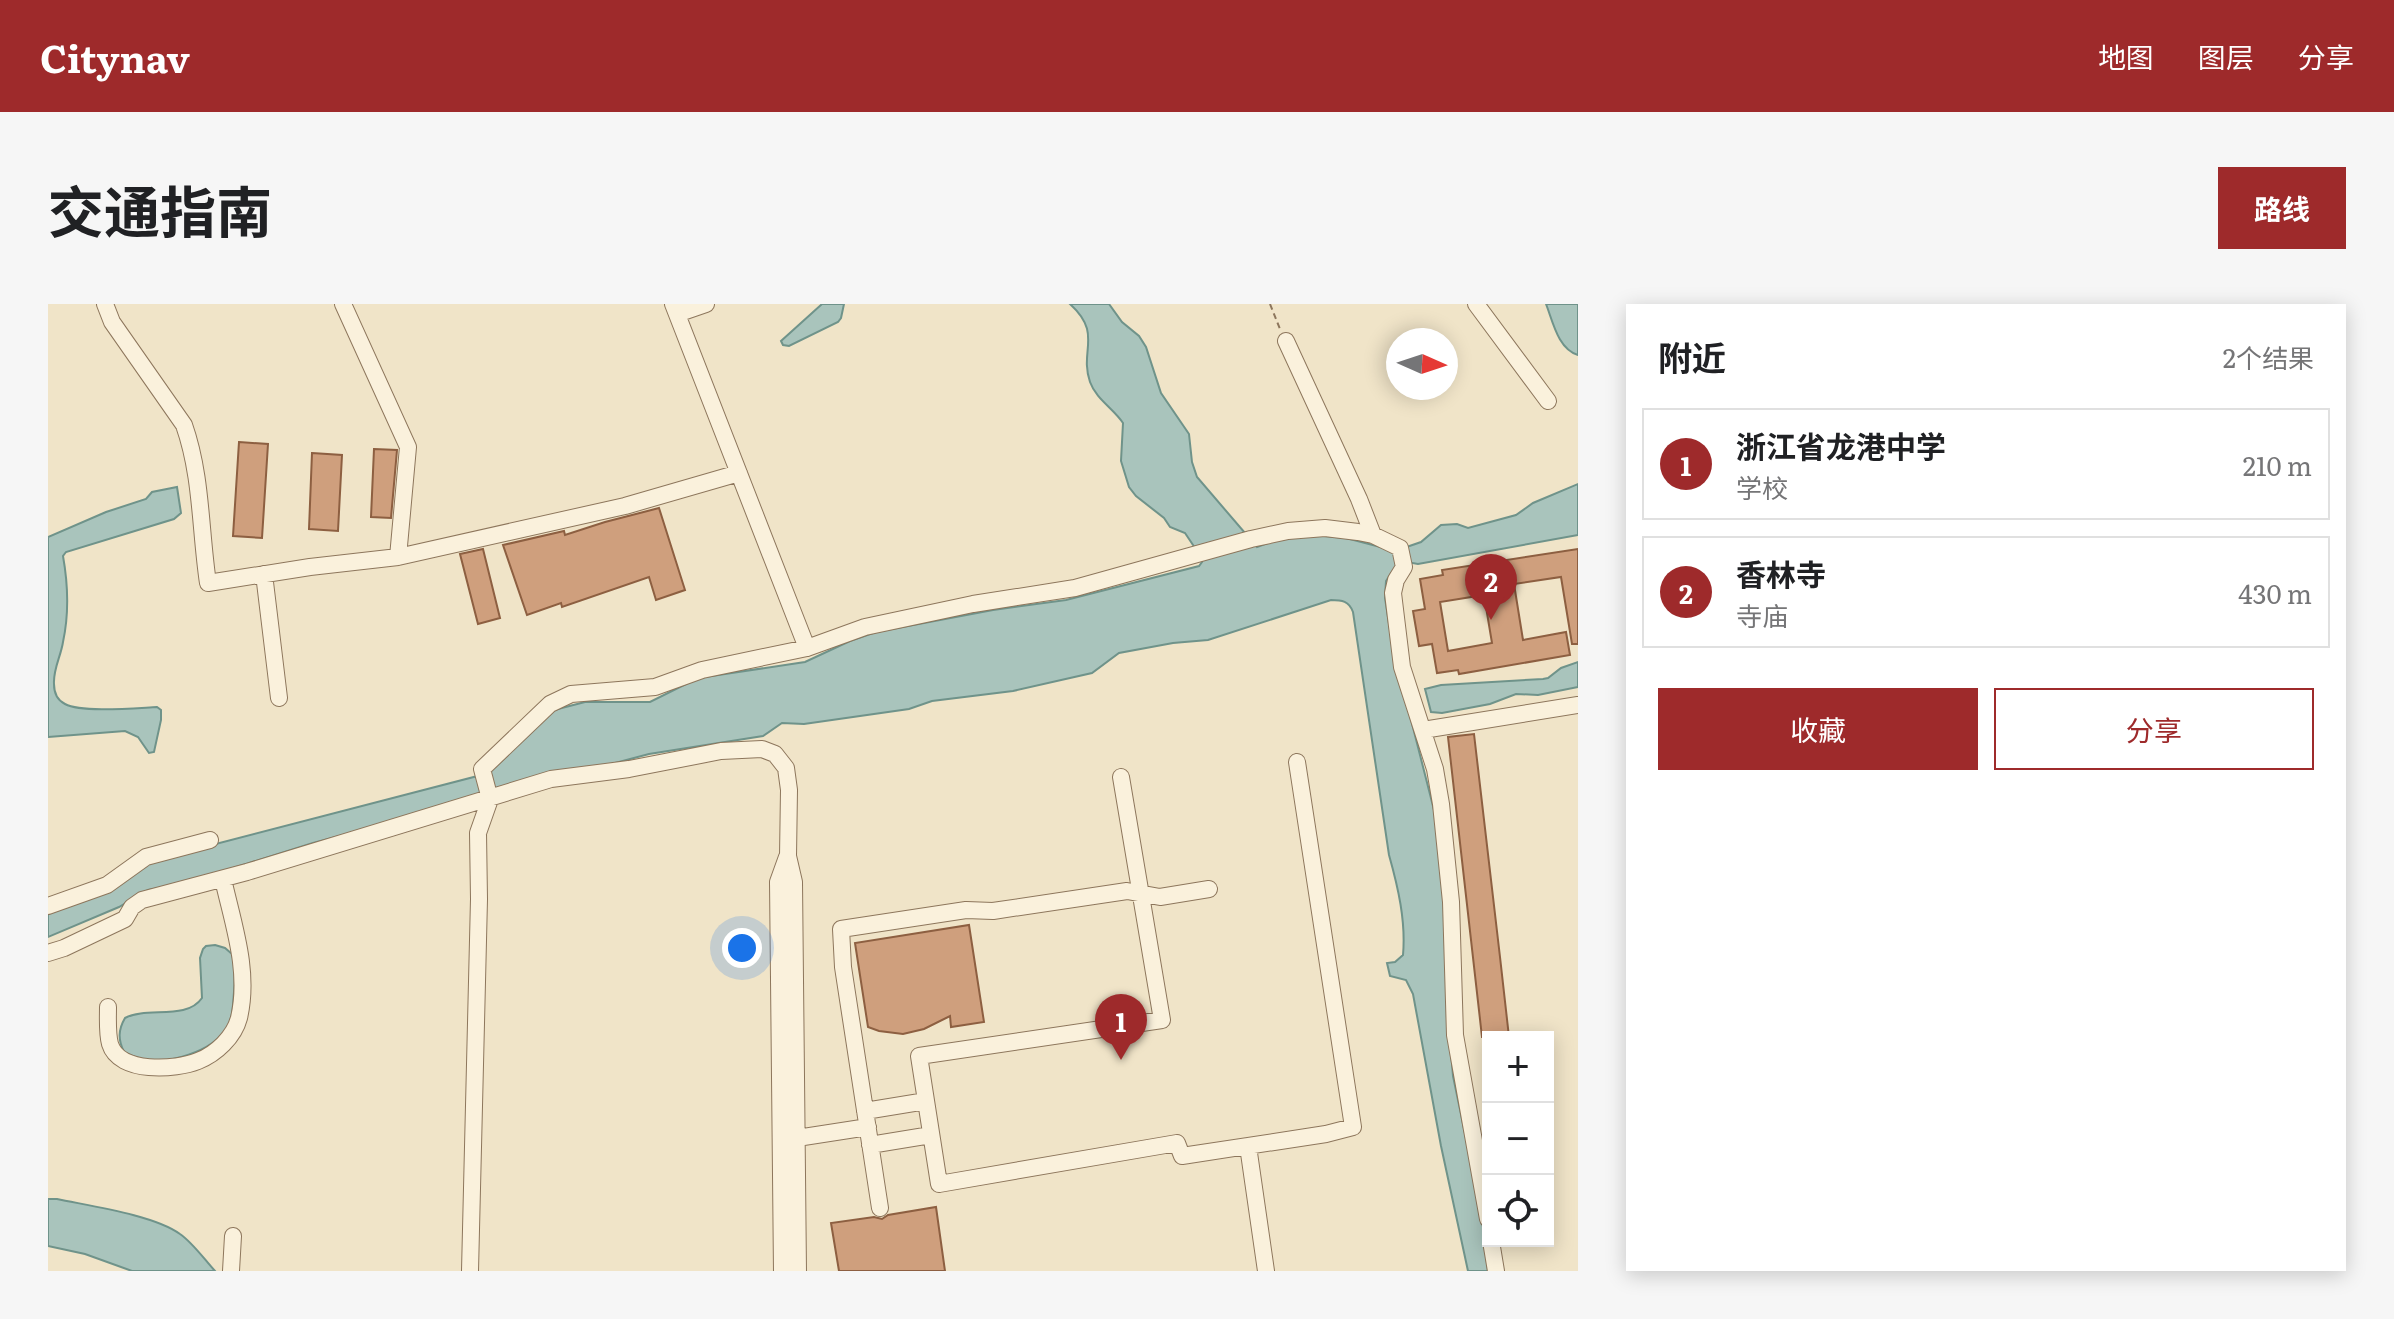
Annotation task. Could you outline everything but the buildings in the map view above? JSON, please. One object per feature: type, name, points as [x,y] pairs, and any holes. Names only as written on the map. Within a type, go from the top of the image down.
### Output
[{"type":"street","points":[[105,304],[112,322],[184,425],[189,438],[198,480],[208,583],[398,557],[625,506],[739,473]]},
{"type":"street","points":[[343,304],[408,447],[398,557]]},
{"type":"street","points":[[706,304],[675,309],[807,648]]},
{"type":"street","points":[[1476,304],[1548,401]]},
{"type":"street","points":[[1286,341],[1373,535]]},
{"type":"street","points":[[470,1271],[478,833],[490,799],[482,769],[550,704],[575,693],[655,687],[702,670],[807,648],[881,623],[1075,588],[1288,531],[1325,528],[1373,535],[1400,548],[1404,567],[1393,593],[1402,667],[1435,769],[1446,840],[1455,1035],[1482,1186]]},
{"type":"street","points":[[264,574],[279,698]]},
{"type":"street","points":[[1423,730],[1578,705]]},
{"type":"street","points":[[48,953],[125,919],[132,907],[142,900],[223,879],[551,779],[629,769],[721,751],[767,750],[780,758],[786,768],[789,790],[788,856],[794,882],[798,1271]]},
{"type":"street","points":[[1121,777],[1162,1020],[919,1056],[939,1184],[1177,1143],[1182,1156],[1353,1127],[1297,762]]},
{"type":"street","points":[[48,906],[107,885],[146,857],[210,840]]},
{"type":"street","points":[[782,1271],[778,882],[788,856]]},
{"type":"street","points":[[108,1007],[110,1044],[117,1054],[133,1065],[154,1068],[188,1064],[207,1057],[231,1035],[237,1022],[243,983],[242,962],[223,879]]},
{"type":"street","points":[[880,1208],[843,967],[841,929],[1127,891],[1160,897],[1209,889]]},
{"type":"street","points":[[797,1138],[926,1101]]},
{"type":"street","points":[[870,1145],[931,1135]]},
{"type":"street","points":[[1248,1146],[1266,1271]]},
{"type":"street","points":[[231,1271],[233,1236]]},
{"type":"street","points":[[1492,1247],[1496,1271]]},
{"type":"path","points":[[1270,304],[1286,341]]},
{"type":"water","points":[[822,304],[844,304],[838,322],[789,346],[783,345],[781,341]]},
{"type":"water","points":[[1070,304],[1109,304],[1122,322],[1139,336],[1146,347],[1161,393],[1189,434],[1197,477],[1257,547],[1286,536],[1302,534],[1346,538],[1398,550],[1421,542],[1441,525],[1457,524],[1468,528],[1516,515],[1533,503],[1578,484],[1578,535],[1418,564],[1407,562],[1392,572],[1386,581],[1385,598],[1397,675],[1435,814],[1442,868],[1446,991],[1453,1076],[1481,1210],[1482,1247],[1485,1247],[1488,1271],[1468,1271],[1413,994],[1406,980],[1390,976],[1387,963],[1395,962],[1403,955],[1402,917],[1389,855],[1353,612],[1342,601],[1331,600],[1208,640],[1119,653],[1092,673],[1013,691],[932,701],[909,709],[804,724],[782,723],[763,736],[649,754],[313,843],[182,884],[148,890],[119,907],[48,937],[48,910],[158,859],[489,773],[554,710],[585,702],[650,702],[698,678],[805,662],[876,632],[1066,600],[1199,566],[1201,557],[1185,533],[1170,527],[1129,487],[1121,461],[1123,423],[1096,394],[1090,382],[1087,371],[1088,333],[1080,315]]},
{"type":"water","points":[[1546,304],[1578,304],[1578,355],[1561,341]]},
{"type":"water","points":[[177,487],[181,513],[174,519],[66,552],[63,556],[67,610],[54,678],[56,696],[73,707],[157,707],[161,710],[161,720],[154,752],[149,753],[138,737],[125,731],[48,737],[48,537],[146,499],[152,492]]},
{"type":"water","points":[[1578,662],[1578,687],[1538,695],[1516,694],[1490,704],[1442,713],[1431,712],[1425,689],[1441,685],[1543,679]]},
{"type":"water","points":[[215,945],[232,954],[234,987],[232,1015],[227,1028],[211,1044],[189,1055],[152,1061],[124,1052],[120,1035],[125,1018],[186,1009],[202,998],[200,958],[206,946]]},
{"type":"water","points":[[48,1199],[121,1212],[169,1227],[189,1242],[215,1271],[132,1271],[85,1254],[48,1246]]},
{"type":"place","name":"香林寺","points":[[1491,620]]},
{"type":"place","name":"浙江省龙港中学","points":[[1121,1060]]}]
